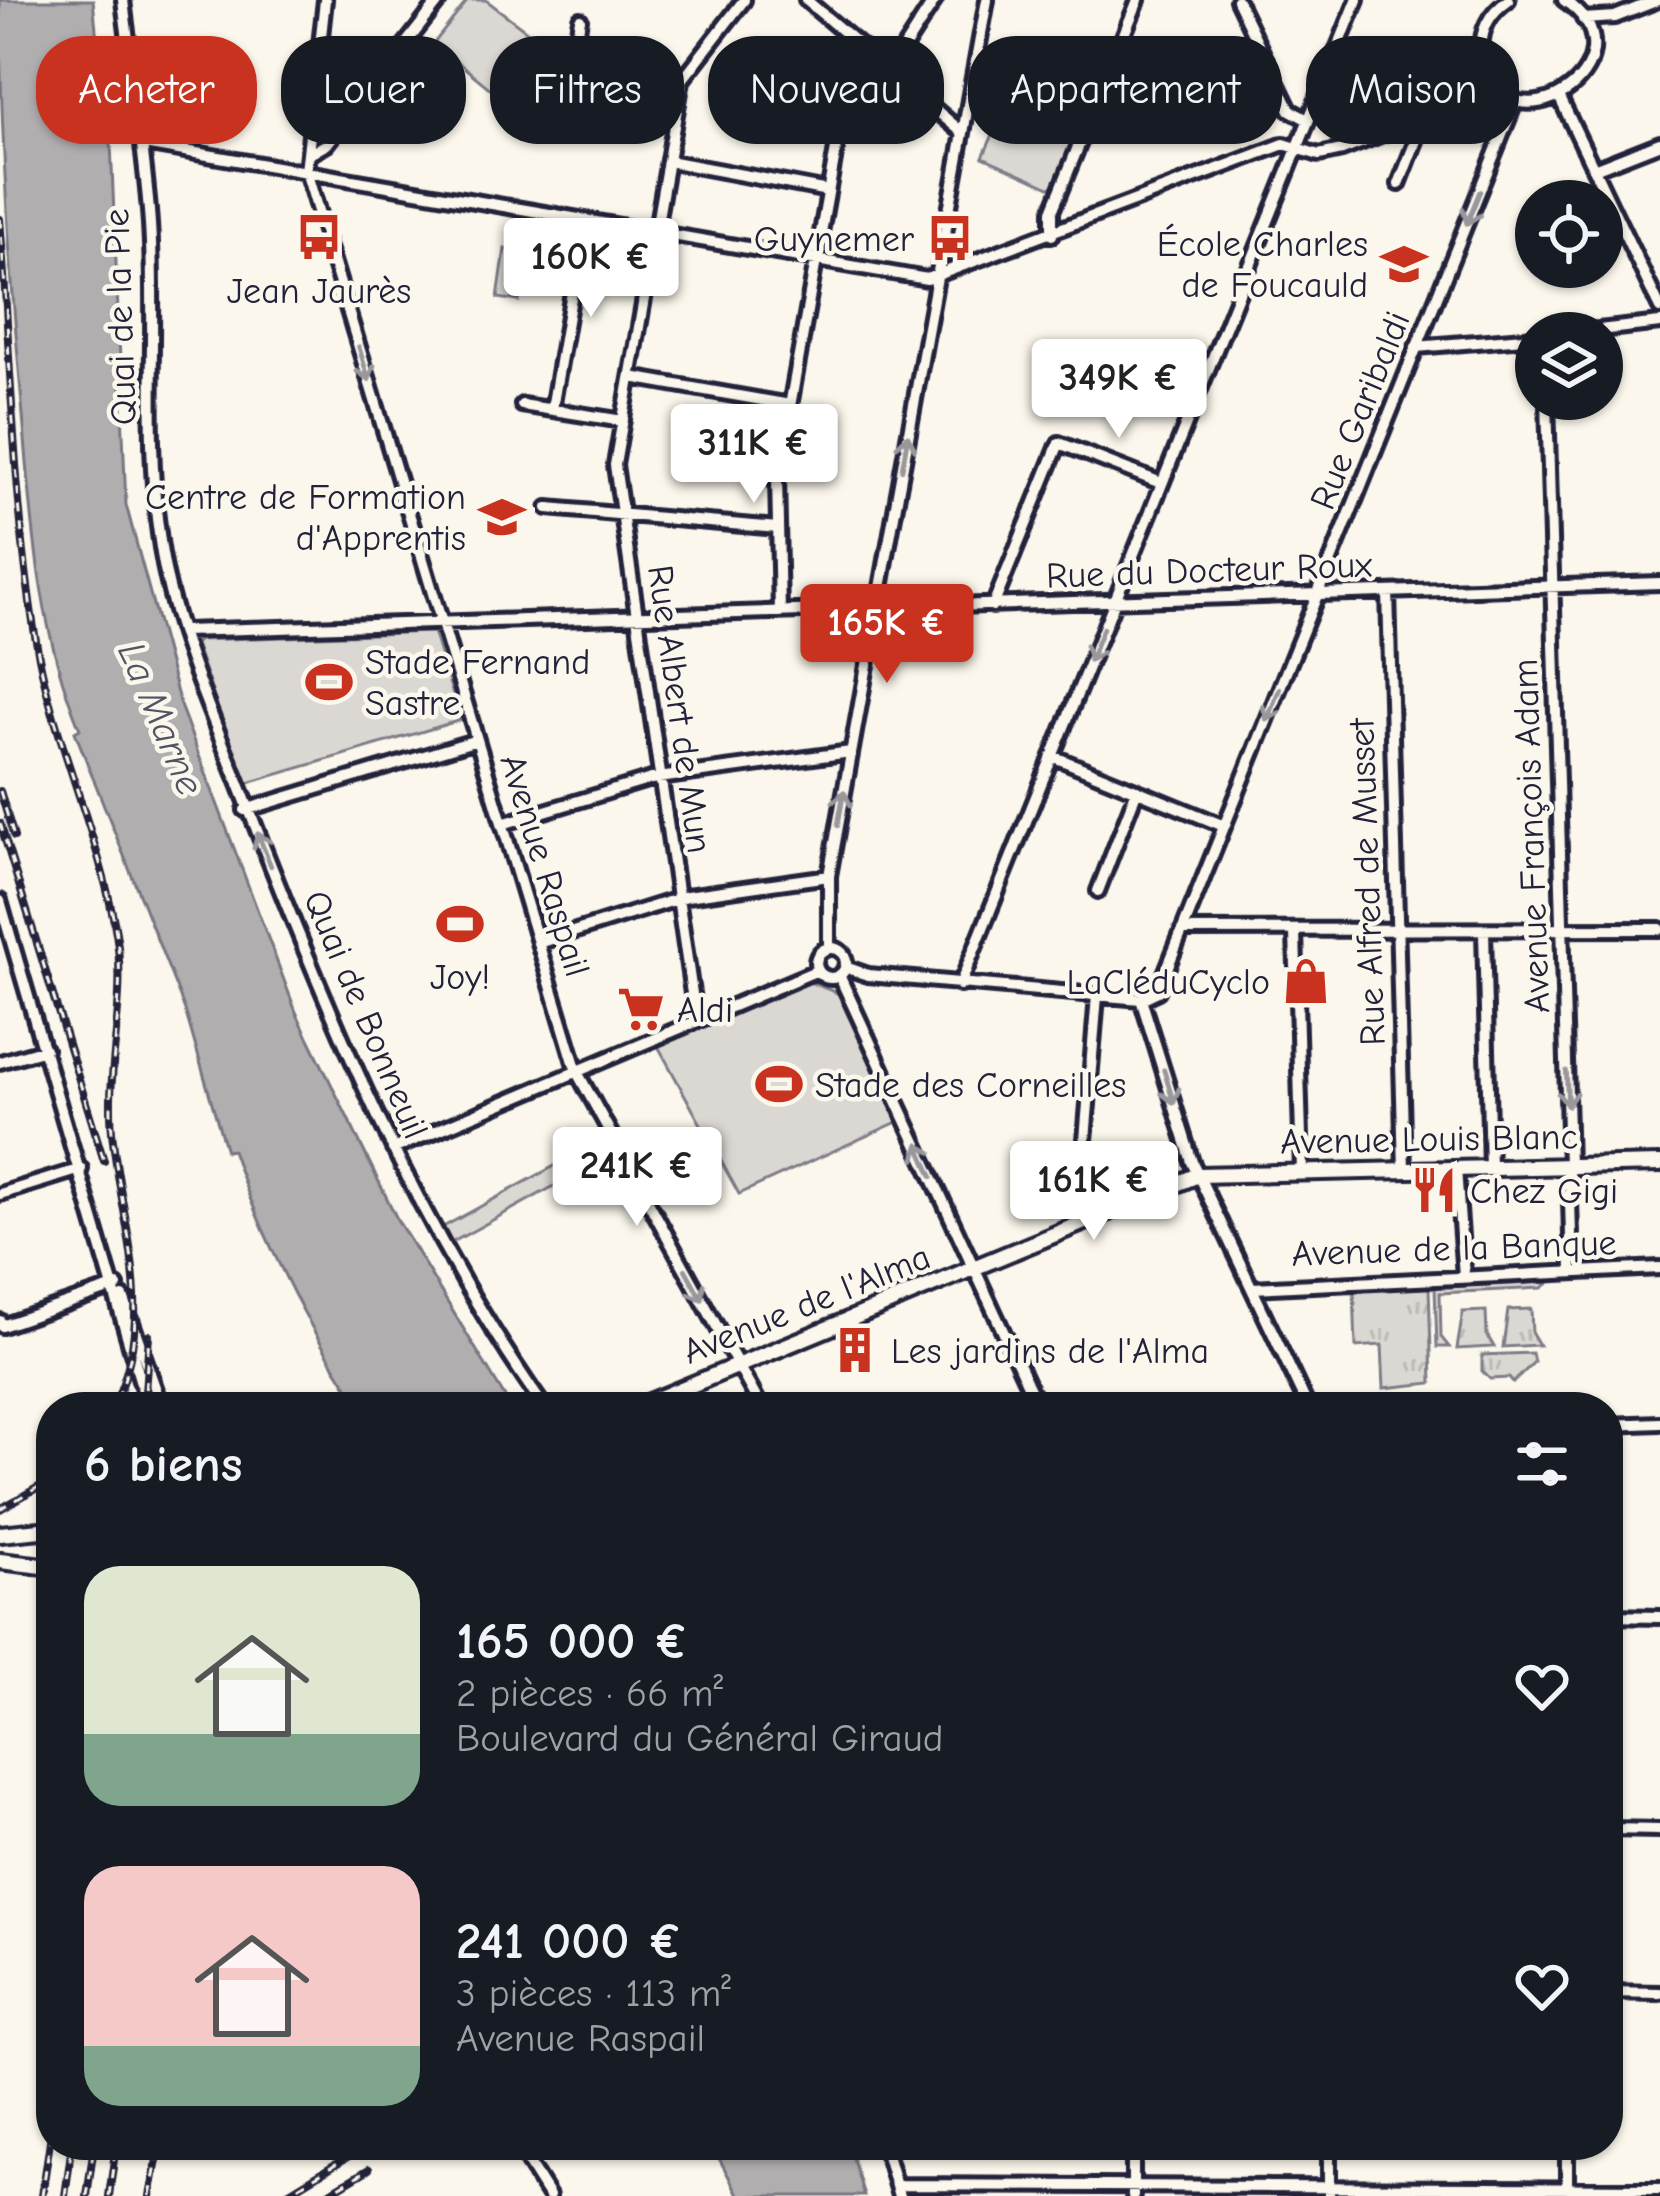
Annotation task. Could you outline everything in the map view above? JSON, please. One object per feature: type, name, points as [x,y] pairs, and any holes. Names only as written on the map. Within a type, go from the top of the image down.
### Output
[{"type":"main road","name":"Avenue Louis Blanc","points":[[1198,1175],[1660,1164]]},
{"type":"main road","name":"Avenue de l'Alma","points":[[672,1392],[1198,1175]]},
{"type":"main road","points":[[0,1534],[36,1530]]},
{"type":"main road","points":[[0,1561],[36,1565]]},
{"type":"street","name":"Quai de la Pie","points":[[123,0],[128,36]]},
{"type":"street","points":[[306,171],[325,0]]},
{"type":"street","points":[[308,155],[327,144],[440,0]]},
{"type":"street","name":"Rue Albert de Mun","points":[[684,78],[744,0]]},
{"type":"street","points":[[806,0],[848,36]]},
{"type":"street","points":[[912,36],[935,0]]},
{"type":"street","points":[[829,948],[829,876],[987,0]]},
{"type":"street","points":[[1052,235],[1052,212],[1138,0]]},
{"type":"street","points":[[1237,0],[1290,110],[1306,113]]},
{"type":"street","points":[[1342,36],[1357,0]]},
{"type":"street","points":[[1483,36],[1491,16],[1508,0]]},
{"type":"street","points":[[1519,100],[1544,103],[1560,98],[1580,80],[1590,56],[1583,19],[1564,0]]},
{"type":"street","points":[[1583,19],[1615,17],[1658,0]]},
{"type":"street","points":[[577,36],[580,19]]},
{"type":"street","points":[[1560,98],[1660,308]]},
{"type":"street","points":[[944,117],[963,133]]},
{"type":"street","points":[[960,985],[1306,124]]},
{"type":"street","points":[[1594,169],[1660,143]]},
{"type":"street","name":"Quai de la Pie","points":[[145,144],[154,497],[160,544],[184,631]]},
{"type":"street","points":[[145,144],[936,278],[1284,144],[1319,154],[1358,144]]},
{"type":"street","name":"Rue Albert de Mun","points":[[671,144],[615,465],[696,1022]]},
{"type":"street","points":[[780,612],[777,479],[836,144]]},
{"type":"street","points":[[1399,184],[1414,144]]},
{"type":"street","name":"Rue Garibaldi","points":[[1141,999],[1158,991],[1498,144]]},
{"type":"street","points":[[668,161],[828,190]]},
{"type":"street","name":"Avenue Raspail","points":[[306,171],[577,1072],[753,1392]]},
{"type":"street","points":[[552,409],[584,222]]},
{"type":"street","points":[[1623,327],[1660,322]]},
{"type":"street","points":[[1416,347],[1515,339]]},
{"type":"street","points":[[631,377],[790,405]]},
{"type":"street","points":[[522,404],[623,421]]},
{"type":"street","name":"Avenue François Adam","points":[[1548,420],[1572,1270]]},
{"type":"street","points":[[993,606],[1060,443],[1161,483]]},
{"type":"street","points":[[548,508],[778,528]]},
{"type":"street","name":"Rue du Docteur Roux","points":[[184,631],[1660,583]]},
{"type":"street","name":"Rue Alfred de Musset","points":[[1388,592],[1404,1170]]},
{"type":"street","name":"Quai de Bonneuil","points":[[184,631],[212,723],[335,1023],[393,1149],[476,1309],[536,1392]]},
{"type":"street","points":[[247,809],[477,740]]},
{"type":"street","points":[[502,824],[660,778],[851,752]]},
{"type":"street","points":[[1052,756],[1224,826]]},
{"type":"street","points":[[1098,890],[1137,790]]},
{"type":"street","points":[[538,943],[677,899],[829,876]]},
{"type":"street","points":[[0,901],[117,1286],[144,1392]]},
{"type":"street","points":[[1182,930],[1660,929]]},
{"type":"street","points":[[1484,931],[1490,1168]]},
{"type":"street","points":[[1295,932],[1302,1171]]},
{"type":"street","points":[[829,948],[818,956],[818,970],[825,976],[842,971],[1141,999],[1198,1175],[1301,1392]]},
{"type":"street","points":[[829,948],[842,953],[842,971],[1031,1392]]},
{"type":"street","points":[[393,1149],[818,970]]},
{"type":"street","points":[[1084,1140],[1096,996]]},
{"type":"street","points":[[0,1062],[45,1048]]},
{"type":"street","points":[[0,1194],[81,1169]]},
{"type":"street","points":[[1456,1169],[1464,1276]]},
{"type":"street","name":"Avenue de la Banque","points":[[1252,1288],[1660,1268]]},
{"type":"street","points":[[1,1323],[117,1286]]},
{"type":"street","points":[[117,1286],[137,1325],[157,1392]]},
{"type":"street","points":[[1623,1424],[1660,1423]]},
{"type":"street","points":[[1623,1616],[1660,1617]]},
{"type":"street","points":[[1623,1829],[1660,1830]]},
{"type":"street","points":[[1623,1992],[1660,1993]]},
{"type":"street","points":[[527,2160],[549,2196]]},
{"type":"street","points":[[889,2160],[898,2191],[1660,2189]]},
{"type":"street","points":[[1133,2160],[1133,2191]]},
{"type":"street","points":[[1329,2160],[1329,2191]]},
{"type":"street","points":[[1567,2160],[1567,2192]]},
{"type":"green space","points":[[468,0],[486,0],[533,36],[490,36],[490,88],[466,69],[466,36],[440,36]]},
{"type":"green space","points":[[989,144],[1070,144],[1052,188],[983,157]]},
{"type":"green space","points":[[505,249],[526,252],[519,301],[498,298]]},
{"type":"green space","name":"Stade Fernand Sastre","points":[[433,632],[461,720],[245,784],[195,644],[199,640]]},
{"type":"green space","name":"Stade des Corneilles","points":[[807,981],[840,994],[897,1122],[739,1194],[658,1046]]},
{"type":"green space","points":[[604,1139],[612,1154],[451,1243],[443,1227]]},
{"type":"green space","points":[[1550,1282],[1542,1288],[1440,1293],[1441,1337],[1449,1347],[1437,1347],[1435,1287]]},
{"type":"green space","points":[[1429,1287],[1432,1383],[1384,1388],[1382,1345],[1356,1347],[1354,1290]]},
{"type":"green space","points":[[1531,1309],[1532,1333],[1539,1345],[1503,1347],[1508,1310]]},
{"type":"green space","points":[[1486,1311],[1487,1335],[1494,1347],[1457,1349],[1463,1312]]},
{"type":"green space","points":[[1532,1353],[1534,1362],[1513,1383],[1509,1378],[1490,1379],[1482,1371],[1482,1355]]},
{"type":"water","name":"La Marne","points":[[0,0],[93,0],[97,36],[36,36],[36,144],[111,144],[126,505],[181,708],[296,1012],[398,1221],[502,1392],[351,1392],[272,1250],[232,1150],[226,1151],[185,1010],[75,732],[80,729],[54,650],[33,528],[10,253]]},
{"type":"water","points":[[720,2160],[853,2160],[864,2196],[739,2196]]},
{"type":"railway","points":[[0,219],[17,480],[35,635],[52,710],[108,895],[119,959],[111,1115],[135,1308],[133,1341],[119,1392]]},
{"type":"railway","points":[[0,791],[14,837]]},
{"type":"railway","points":[[0,823],[104,1161]]},
{"type":"railway","points":[[145,1392],[149,1335]]},
{"type":"railway","points":[[0,1509],[36,1489]]},
{"type":"railway","points":[[42,2196],[47,2160]]},
{"type":"railway","points":[[65,2196],[70,2160]]},
{"type":"railway","points":[[87,2196],[92,2160]]},
{"type":"railway","points":[[109,2196],[114,2160]]},
{"type":"railway","points":[[150,2196],[157,2160]]},
{"type":"railway","points":[[283,2196],[342,2160]]},
{"type":"railway","points":[[324,2196],[369,2169]]},
{"type":"place","name":"Jean Jaurès","points":[[319,237]]},
{"type":"place","name":"Guynemer","points":[[950,238]]},
{"type":"place","name":"École Charles de Foucauld","points":[[1404,264]]},
{"type":"place","name":"Centre de Formation d'Apprentis","points":[[502,517]]},
{"type":"place","name":"Stade Fernand Sastre","points":[[329,682]]},
{"type":"place","name":"Joy!","points":[[460,924]]},
{"type":"place","name":"LaCléduCyclo","points":[[1306,981]]},
{"type":"place","name":"Aldi","points":[[641,1009]]},
{"type":"place","name":"Stade des Corneilles","points":[[779,1084]]},
{"type":"place","name":"Chez Gigi","points":[[1434,1190]]},
{"type":"place","name":"Les jardins de l'Alma","points":[[855,1350]]}]
